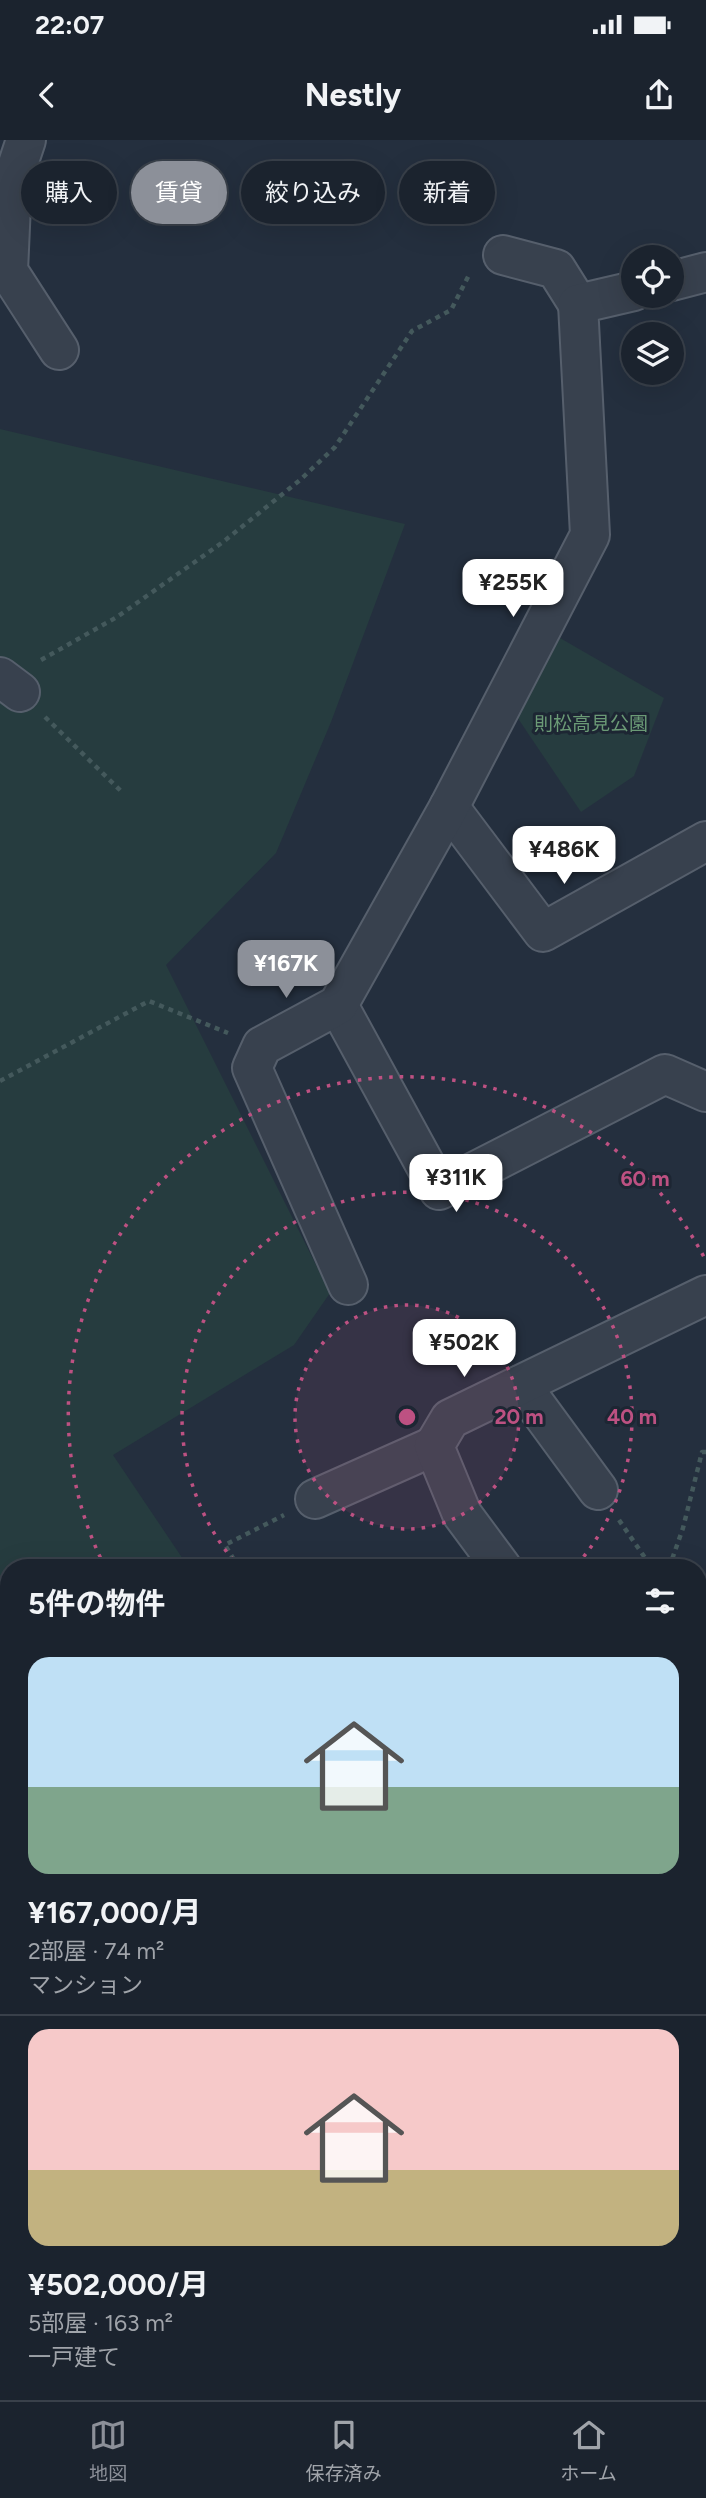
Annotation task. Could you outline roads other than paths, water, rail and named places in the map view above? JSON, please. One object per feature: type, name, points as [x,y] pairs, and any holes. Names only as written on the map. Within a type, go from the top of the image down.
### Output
[{"type":"street","points":[[26,140],[12,182],[8,271],[59,349]]},
{"type":"street","points":[[348,1285],[252,1068],[262,1046],[338,1005],[449,807],[590,535],[578,304],[556,269],[503,255]]},
{"type":"street","points":[[684,278],[706,272]]},
{"type":"street","points":[[578,304],[621,293]]},
{"type":"street","points":[[449,807],[543,932],[706,841]]},
{"type":"street","points":[[338,1005],[439,1190],[666,1074],[706,1092]]},
{"type":"street","points":[[315,1499],[434,1446],[450,1419],[706,1295]]},
{"type":"street","points":[[520,1385],[598,1490]]},
{"type":"street","points":[[434,1446],[462,1514],[495,1559]]},
{"type":"park label","name":"則松高見公園","points":[[591,723]]}]
